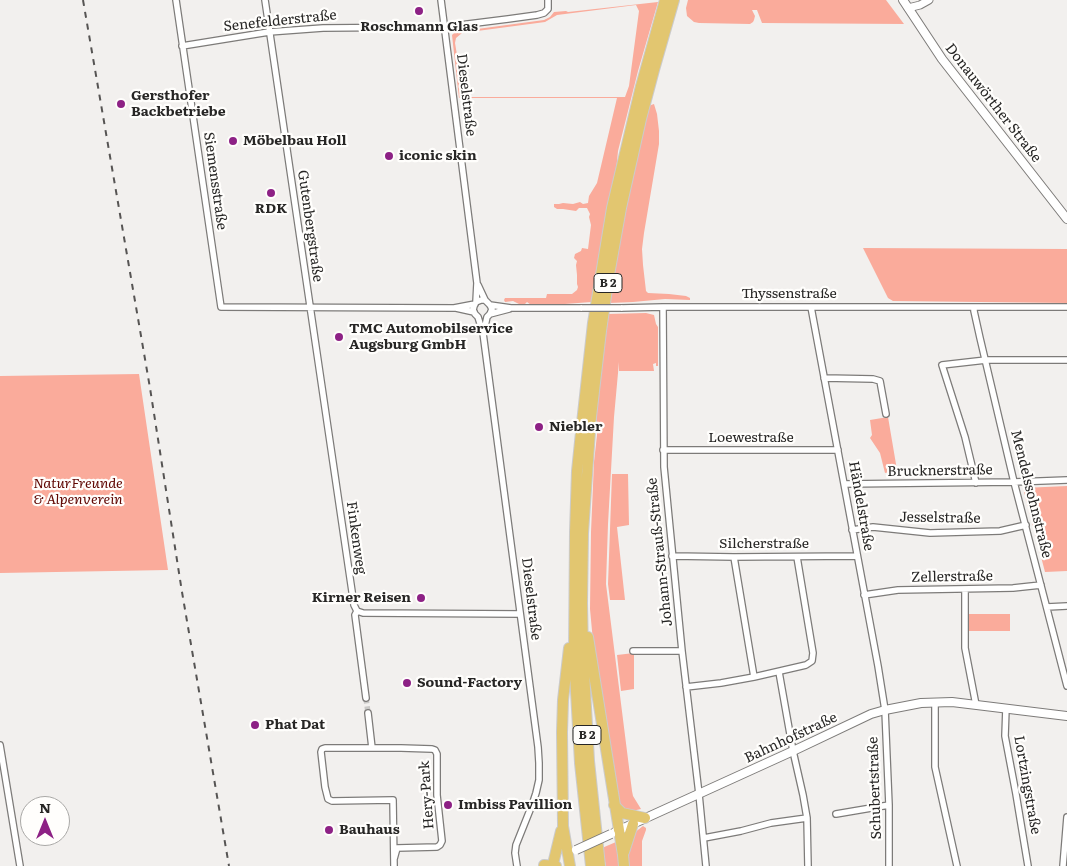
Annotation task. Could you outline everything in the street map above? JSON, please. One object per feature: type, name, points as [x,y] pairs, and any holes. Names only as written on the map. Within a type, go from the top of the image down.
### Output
[{"type":"highway","name":"B 2","points":[[600,866],[588,761],[582,603],[585,498],[591,417],[599,341],[621,208],[641,119],[674,0]]},
{"type":"highway","name":"B 2","points":[[591,866],[580,763],[575,679],[574,550],[578,471],[594,316],[612,208],[641,86],[664,2]]},
{"type":"highway","points":[[582,603],[614,805],[614,832],[623,855],[624,866]]},
{"type":"highway","points":[[542,865],[555,863],[563,826],[563,700],[574,624]]},
{"type":"highway","points":[[614,805],[622,813],[645,818]]},
{"type":"highway","points":[[623,855],[633,824]]},
{"type":"highway","points":[[563,826],[571,852],[570,866]]},
{"type":"main road","name":"Donauwörther Straße","points":[[903,0],[942,59],[1067,219]]},
{"type":"main road","name":"Bahnhofstraße","points":[[555,863],[571,852],[871,714],[921,703],[952,702],[1067,716]]},
{"type":"street","name":"Siemensstraße","points":[[176,0],[221,307],[310,307]]},
{"type":"street","name":"Gutenbergstraße","points":[[264,0],[310,307]]},
{"type":"street","name":"Dieselstraße","points":[[441,0],[477,283],[476,303],[473,308],[483,333],[538,747],[539,780],[532,805],[516,845],[517,866]]},
{"type":"street","name":"Senefelderstraße","points":[[182,46],[269,32],[323,28],[444,27],[537,15],[544,13],[549,5],[548,0]]},
{"type":"street","points":[[908,8],[914,0]]},
{"type":"street","points":[[908,8],[929,0]]},
{"type":"street","name":"Dieselstraße","points":[[477,283],[492,309],[483,333]]},
{"type":"street","points":[[310,307],[454,308],[481,300],[488,302]]},
{"type":"street","name":"Thyssenstraße","points":[[488,302],[511,308],[1067,307]]},
{"type":"street","name":"Finkenweg","points":[[310,307],[354,605],[357,611]]},
{"type":"street","name":"Johann-Strauß-Straße","points":[[664,307],[664,474],[706,866]]},
{"type":"street","name":"Händelstraße","points":[[810,307],[885,710]]},
{"type":"street","name":"Mendelssohnstraße","points":[[974,307],[1014,482],[1040,585],[1066,676],[1067,686]]},
{"type":"street","points":[[454,308],[483,318],[489,315]]},
{"type":"street","name":"Thyssenstraße","points":[[489,315],[511,308]]},
{"type":"street","points":[[976,483],[960,419],[942,365],[986,360],[1067,360]]},
{"type":"street","points":[[824,378],[873,379],[880,381],[886,414]]},
{"type":"street","name":"Loewestraße","points":[[664,450],[838,450]]},
{"type":"street","name":"Brucknerstraße","points":[[844,484],[1067,480]]},
{"type":"street","name":"Jesselstraße","points":[[852,530],[873,527],[930,533],[1000,531],[1026,525]]},
{"type":"street","name":"Silcherstraße","points":[[672,556],[857,556]]},
{"type":"street","points":[[734,557],[754,677]]},
{"type":"street","points":[[686,687],[722,683],[779,672],[806,666],[812,661],[813,653],[798,557]]},
{"type":"street","name":"Zellerstraße","points":[[864,595],[898,590],[1013,588],[1040,585]]},
{"type":"street","points":[[965,589],[965,648],[976,704]]},
{"type":"street","points":[[1047,607],[1067,606]]},
{"type":"street","points":[[366,698],[354,615],[357,611],[363,613],[520,614]]},
{"type":"street","points":[[633,651],[682,651]]},
{"type":"street","points":[[779,672],[807,818],[808,866]]},
{"type":"street","points":[[935,702],[935,767],[957,866]]},
{"type":"street","name":"Lortzingstraße","points":[[1006,708],[1005,736],[1028,866]]},
{"type":"street","name":"Schubertstraße","points":[[885,710],[889,805],[889,866]]},
{"type":"street","points":[[368,713],[372,748]]},
{"type":"street","points":[[0,745],[20,866]]},
{"type":"street","name":"Hery-Park","points":[[394,859],[397,848],[440,846],[442,841],[437,795],[437,754],[432,749],[325,748],[321,752],[326,796],[328,799],[332,801],[393,800],[394,866]]},
{"type":"street","points":[[836,814],[889,805]]},
{"type":"street","points":[[1063,866],[1067,817]]},
{"type":"street","points":[[704,838],[807,818]]},
{"type":"green space","points":[[688,0],[886,0],[904,24],[762,23],[757,10],[752,10],[755,16],[750,24],[699,23],[694,22],[687,16]]},
{"type":"green space","points":[[658,2],[618,151],[616,172],[591,302],[531,305],[527,302],[524,305],[513,301],[505,302],[505,298],[546,298],[547,294],[572,294],[577,290],[577,261],[574,258],[575,254],[581,251],[582,248],[588,249],[591,225],[590,214],[587,208],[579,208],[576,211],[557,209],[554,207],[554,204],[588,203],[589,196],[597,183],[617,98],[459,98],[452,35],[455,32],[544,20],[554,12]],"holes":[[[636,5],[639,11],[629,86],[625,97],[464,97],[455,43],[456,38],[462,33],[545,22],[557,15]]]},
{"type":"green space","points":[[654,104],[657,114],[659,144],[642,249],[646,291],[648,293],[686,296],[690,300],[665,299],[609,303],[619,240],[648,106]]},
{"type":"green space","points":[[863,248],[1067,249],[1067,303],[893,301],[888,298]]},
{"type":"green space","points":[[646,313],[654,315],[658,327],[658,366],[656,366],[656,363],[653,364],[654,371],[619,371],[619,362],[614,417],[606,584],[632,791],[641,809],[632,811],[620,807],[595,663],[590,609],[591,532],[597,435],[596,413],[607,314]]},
{"type":"green space","name":"NaturFreunde & Alpenverein","points":[[139,374],[168,570],[0,573],[0,376]]},
{"type":"green space","points":[[888,417],[897,470],[885,473],[880,453],[870,438],[872,435],[870,420]]},
{"type":"green space","points":[[612,474],[628,474],[629,525],[617,527],[625,600],[610,600],[608,584]]},
{"type":"green space","points":[[1067,486],[1067,571],[1045,572],[1023,488]]},
{"type":"green space","points":[[969,614],[1010,614],[1010,631],[969,631]]},
{"type":"green space","points":[[634,653],[634,689],[621,691],[617,655]]},
{"type":"green space","points":[[643,826],[646,830],[642,841],[642,866],[627,866],[628,853],[634,833]]},
{"type":"green space","points":[[616,842],[620,866],[606,866],[602,848]]},
{"type":"tunnel","points":[[366,698],[368,713]]},
{"type":"railway","points":[[83,0],[150,388],[182,592],[229,866]]},
{"type":"place","name":"Roschmann Glas","points":[[419,11]]},
{"type":"place","name":"Gersthofer Backbetriebe","points":[[121,104]]},
{"type":"place","name":"Möbelbau Holl","points":[[233,141]]},
{"type":"place","name":"iconic skin","points":[[389,156]]},
{"type":"place","name":"RDK","points":[[271,193]]},
{"type":"place","name":"TMC Automobilservice Augsburg GmbH","points":[[339,337]]},
{"type":"place","name":"Niebler","points":[[539,427]]},
{"type":"place","name":"Kirner Reisen","points":[[421,598]]},
{"type":"place","name":"Sound-Factory","points":[[407,683]]},
{"type":"place","name":"Phat Dat","points":[[255,725]]},
{"type":"place","name":"Imbiss Pavillion","points":[[448,805]]},
{"type":"place","name":"Bauhaus","points":[[329,830]]}]
